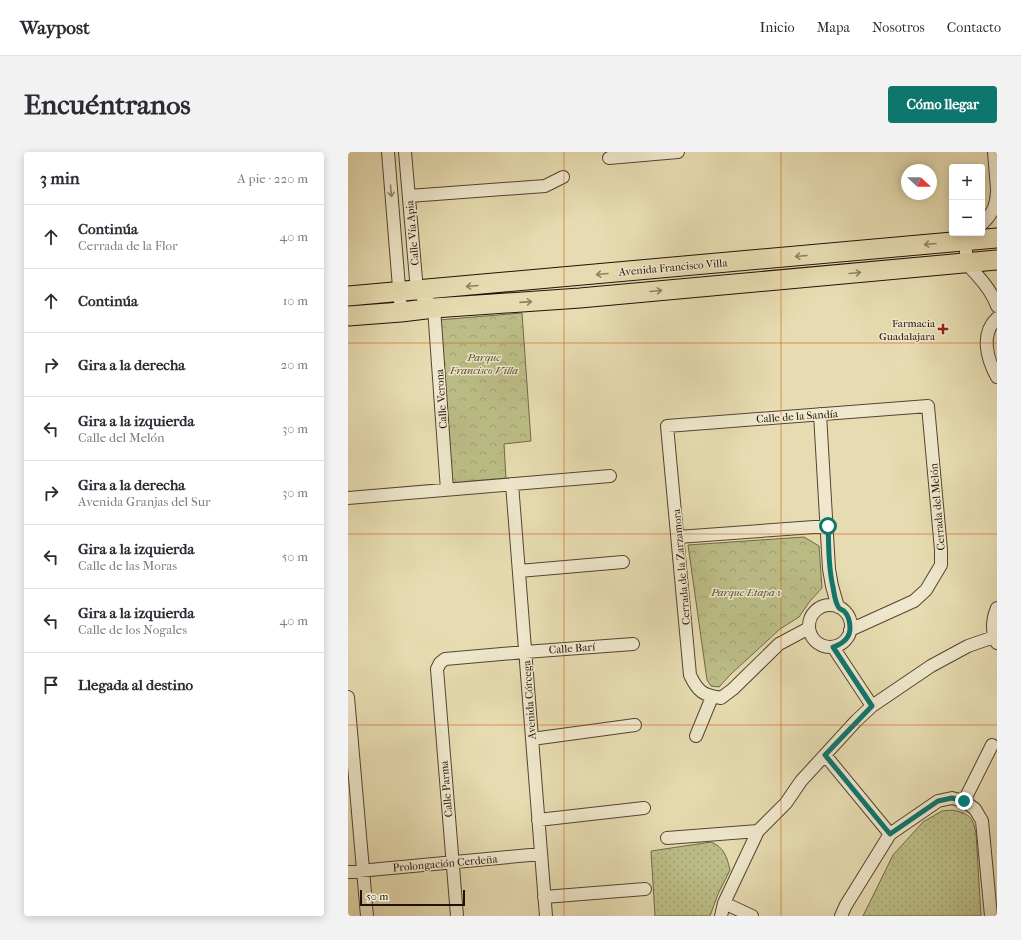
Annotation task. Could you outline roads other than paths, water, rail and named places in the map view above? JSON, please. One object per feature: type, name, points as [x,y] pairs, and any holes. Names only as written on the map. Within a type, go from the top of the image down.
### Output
[{"type":"main road","name":"Avenida Francisco Villa","points":[[348,296],[409,292],[970,237],[997,238]]},
{"type":"main road","name":"Avenida Francisco Villa","points":[[348,316],[434,308],[580,298],[997,260]]},
{"type":"main road","points":[[577,276],[580,298]]},
{"type":"street","name":"Calle Vía Apia","points":[[388,152],[409,292]]},
{"type":"street","name":"Calle Vía Apia","points":[[401,312],[409,292],[409,196],[405,152]]},
{"type":"street","points":[[609,158],[678,152]]},
{"type":"street","points":[[985,221],[991,214],[996,203],[997,190],[994,152]]},
{"type":"street","points":[[409,196],[544,186],[563,177]]},
{"type":"street","points":[[970,237],[966,263],[994,297],[997,306]]},
{"type":"street","points":[[409,292],[434,308]]},
{"type":"street","name":"Calle Verona","points":[[434,308],[447,490]]},
{"type":"street","points":[[997,318],[992,322],[986,342],[991,366],[997,377]]},
{"type":"street","name":"Calle de la Sandía","points":[[667,426],[928,406]]},
{"type":"street","name":"Cerrada del Melón","points":[[850,630],[914,601],[926,590],[941,565],[941,550],[928,406]]},
{"type":"street","points":[[820,414],[828,526],[829,569],[838,607]]},
{"type":"street","name":"Cerrada de la Zarzamora","points":[[667,426],[690,675],[696,687],[703,694],[712,697]]},
{"type":"street","points":[[348,498],[610,476]]},
{"type":"street","name":"Avenida Córcega","points":[[512,484],[546,916]]},
{"type":"street","points":[[678,537],[828,526]]},
{"type":"street","points":[[519,571],[623,562]]},
{"type":"street","points":[[824,606],[838,607],[844,611],[848,617],[850,630],[844,641],[839,645],[826,647],[814,641],[810,634],[810,620],[818,609],[824,606]]},
{"type":"street","points":[[721,916],[724,903],[758,831],[786,803],[802,781],[825,755],[872,706],[931,666],[968,646],[996,640],[992,626],[997,608]]},
{"type":"street","points":[[696,736],[712,697],[721,698],[733,689],[779,644],[809,628]]},
{"type":"street","name":"Calle Barí","points":[[440,663],[445,660],[525,652],[633,644]]},
{"type":"street","points":[[833,647],[872,706]]},
{"type":"street","name":"Calle Parma","points":[[440,663],[437,668],[457,916]]},
{"type":"street","points":[[348,697],[367,916]]},
{"type":"street","points":[[532,739],[635,725]]},
{"type":"street","points":[[964,801],[992,745]]},
{"type":"street","points":[[825,755],[890,834]]},
{"type":"street","points":[[841,916],[846,905],[890,834],[938,801],[952,798],[964,801],[975,809],[982,821],[991,916]]},
{"type":"street","points":[[538,820],[644,808]]},
{"type":"street","points":[[667,838],[758,831]]},
{"type":"street","name":"Prolongación Cerdeña","points":[[348,872],[541,854]]},
{"type":"street","points":[[544,897],[645,889]]},
{"type":"street","points":[[724,903],[752,916]]},
{"type":"place","name":"Farmacia Guadalajara","points":[[943,329]]},
{"type":"park label","name":"Parque Francisco Villa","points":[[484,363]]},
{"type":"park label","name":"Parque Etapa 1","points":[[746,592]]}]
